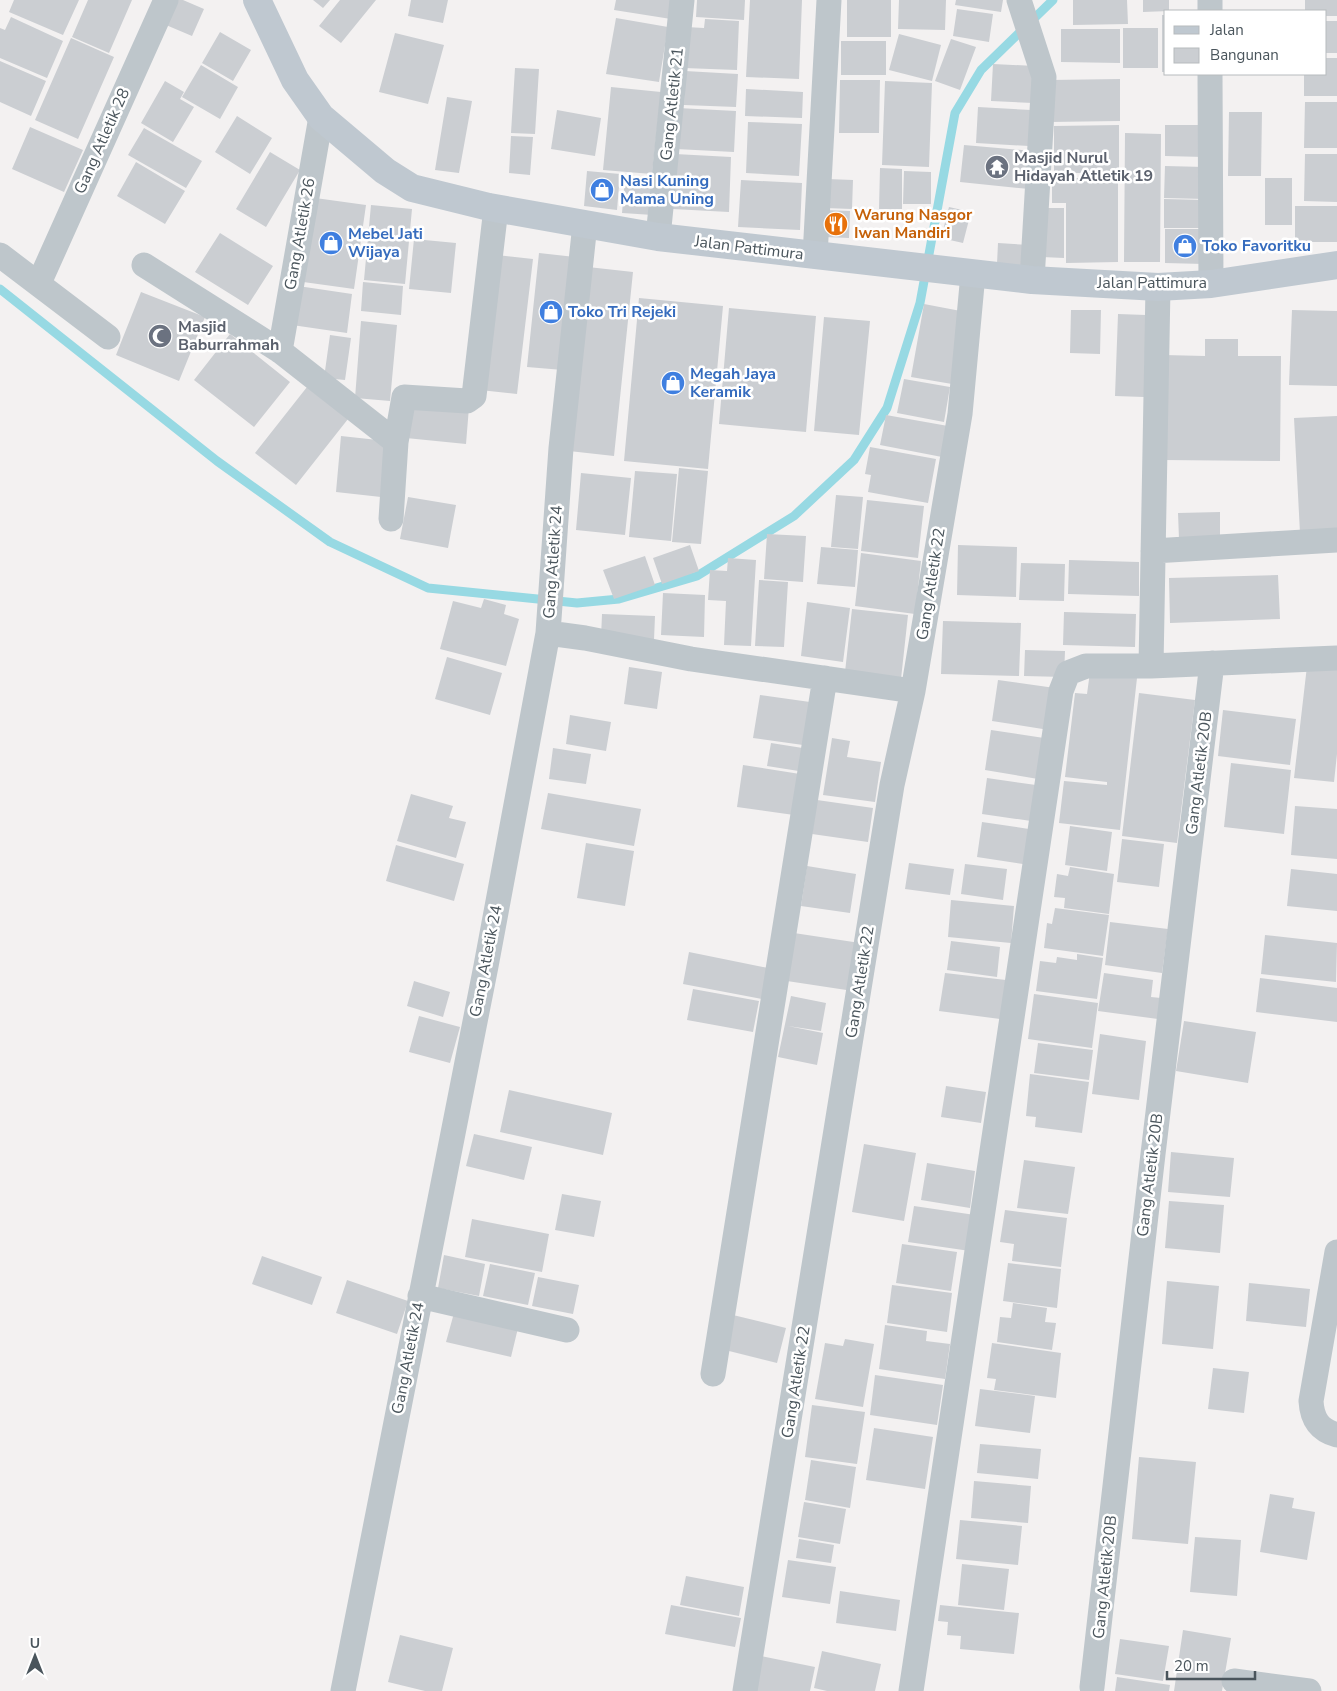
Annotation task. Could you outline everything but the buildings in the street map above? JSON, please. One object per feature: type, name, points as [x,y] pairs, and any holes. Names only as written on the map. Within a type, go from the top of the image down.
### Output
[{"type":"street","name":"Gang Atletik 28","points":[[39,283],[166,0]]},
{"type":"street","name":"Jalan Pattimura","points":[[257,0],[295,80],[321,117],[385,171],[412,188],[496,208],[658,238],[1032,280],[1158,287],[1211,284],[1337,265]]},
{"type":"street","name":"Gang Atletik 21","points":[[658,238],[682,0]]},
{"type":"street","points":[[815,256],[829,0]]},
{"type":"street","points":[[1024,18],[1044,77],[1032,280]]},
{"type":"street","points":[[1210,75],[1211,284]]},
{"type":"street","name":"Gang Atletik 26","points":[[280,351],[321,117]]},
{"type":"street","points":[[391,519],[396,442],[404,397],[467,401],[474,396],[496,208]]},
{"type":"street","name":"Gang Atletik 24","points":[[343,1691],[486,966],[548,627],[561,448],[584,224]]},
{"type":"street","points":[[0,255],[108,337]]},
{"type":"street","points":[[144,265],[280,351],[396,442]]},
{"type":"street","name":"Gang Atletik 22","points":[[746,1691],[892,785],[913,690],[960,414],[973,274]]},
{"type":"street","points":[[1151,666],[1158,287]]},
{"type":"street","points":[[1153,551],[1337,540]]},
{"type":"street","points":[[548,627],[585,638],[691,659],[913,690]]},
{"type":"street","points":[[911,1691],[1062,691],[1068,673],[1086,666],[1151,666],[1337,658]]},
{"type":"street","name":"Gang Atletik 20B","points":[[1092,1687],[1154,1144],[1212,663]]},
{"type":"street","points":[[713,1374],[825,678]]},
{"type":"street","points":[[1337,1252],[1311,1401],[1312,1416],[1320,1427],[1337,1436]]},
{"type":"street","points":[[420,1296],[567,1330]]},
{"type":"street","points":[[1234,1681],[1309,1691]]},
{"type":"waterway","points":[[0,289],[217,461],[330,542],[428,588],[577,603],[619,599],[697,576],[794,516],[854,460],[887,408],[920,303],[955,113],[981,70],[1053,0]]},
{"type":"place","name":"Masjid Nurul Hidayah Atletik 19","points":[[997,167]]},
{"type":"place","name":"Nasi Kuning Mama Uning","points":[[602,190]]},
{"type":"place","name":"Warung Nasgor Iwan Mandiri","points":[[836,224]]},
{"type":"place","name":"Mebel Jati Wijaya","points":[[331,243]]},
{"type":"place","name":"Toko Favoritku","points":[[1185,246]]},
{"type":"place","name":"Toko Tri Rejeki","points":[[551,312]]},
{"type":"place","name":"Masjid Baburrahmah","points":[[160,336]]},
{"type":"place","name":"Megah Jaya Keramik","points":[[673,383]]}]
